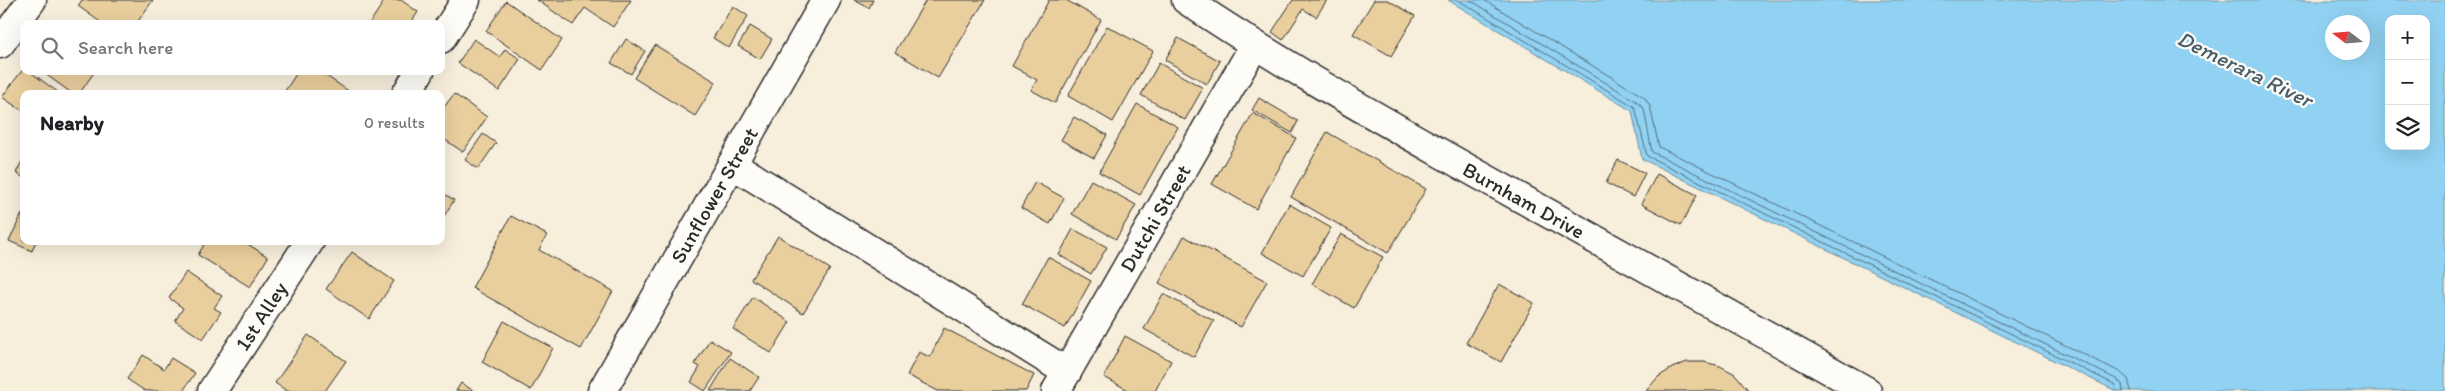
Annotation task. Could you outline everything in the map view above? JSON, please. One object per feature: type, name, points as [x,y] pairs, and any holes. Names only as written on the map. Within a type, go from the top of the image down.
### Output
[{"type":"street","points":[[0,44],[32,0]]},
{"type":"street","points":[[445,33],[466,0]]},
{"type":"street","name":"Sunflower Street","points":[[602,391],[826,0]]},
{"type":"street","name":"Burnham Drive","points":[[1186,0],[1254,46],[1655,274],[1867,391]]},
{"type":"street","name":"Dutchi Street","points":[[1062,381],[1254,46]]},
{"type":"street","points":[[408,90],[418,75]]},
{"type":"street","points":[[732,164],[1062,381]]},
{"type":"street","name":"1st Alley","points":[[212,391],[307,245]]},
{"type":"water","name":"Demerara River","points":[[1448,0],[2445,0],[2445,391],[2116,391],[1642,159],[1632,111]]},
{"type":"building","points":[[82,0],[153,0],[139,20],[97,20],[78,6]]},
{"type":"building","points":[[385,0],[401,0],[418,12],[413,20],[372,20]]},
{"type":"building","points":[[537,0],[631,0],[613,27],[585,8],[573,25]]},
{"type":"building","points":[[854,0],[873,0],[869,8]]},
{"type":"building","points":[[926,0],[985,0],[938,78],[895,52]]},
{"type":"building","points":[[1049,0],[1066,0],[1101,20],[1055,103],[1031,90],[1037,80],[1012,66]]},
{"type":"building","points":[[1293,0],[1327,0],[1316,17],[1303,9],[1283,40],[1272,32]]},
{"type":"building","points":[[1374,0],[1388,0],[1415,16],[1391,56],[1353,34]]},
{"type":"building","points":[[506,1],[562,40],[542,70],[486,31]]},
{"type":"building","points":[[733,6],[748,16],[729,48],[713,38]]},
{"type":"building","points":[[750,26],[772,39],[760,59],[738,46]]},
{"type":"building","points":[[1107,26],[1153,51],[1113,122],[1068,96]]},
{"type":"building","points":[[1178,38],[1220,61],[1207,84],[1165,60]]},
{"type":"building","points":[[474,39],[500,57],[505,49],[520,59],[499,91],[458,63]]},
{"type":"building","points":[[626,39],[645,51],[631,74],[611,63]]},
{"type":"building","points":[[655,45],[716,82],[695,116],[634,78]]},
{"type":"building","points":[[1159,63],[1203,88],[1185,120],[1141,95]]},
{"type":"building","points":[[20,73],[20,75],[34,75],[55,90],[20,90],[20,109],[2,97]]},
{"type":"building","points":[[47,75],[92,75],[82,90],[67,90]]},
{"type":"building","points":[[295,75],[325,75],[347,90],[286,90]]},
{"type":"building","points":[[454,94],[487,117],[463,152],[445,140],[445,106]]},
{"type":"building","points":[[1259,98],[1298,121],[1292,133],[1252,110]]},
{"type":"building","points":[[1137,104],[1178,127],[1140,195],[1099,172]]},
{"type":"building","points":[[1253,113],[1296,138],[1256,209],[1212,184]]},
{"type":"building","points":[[1074,117],[1107,135],[1094,158],[1061,140]]},
{"type":"building","points":[[1327,132],[1426,189],[1388,253],[1291,197]]},
{"type":"building","points":[[483,134],[496,143],[478,169],[465,160]]},
{"type":"building","points":[[1618,160],[1645,173],[1633,197],[1606,183]]},
{"type":"building","points":[[20,165],[20,176],[16,173]]},
{"type":"building","points":[[1657,174],[1697,195],[1681,225],[1641,204]]},
{"type":"building","points":[[1091,180],[1136,205],[1116,239],[1072,214]]},
{"type":"building","points":[[1035,182],[1064,198],[1050,224],[1021,208]]},
{"type":"building","points":[[445,194],[454,200],[445,215]]},
{"type":"building","points":[[1289,204],[1331,228],[1303,276],[1262,253]]},
{"type":"building","points":[[511,216],[547,235],[539,250],[613,291],[581,349],[472,288]]},
{"type":"building","points":[[20,218],[20,245],[34,245],[32,251],[9,241]]},
{"type":"building","points":[[1073,229],[1107,247],[1091,274],[1059,255]]},
{"type":"building","points":[[1341,234],[1383,257],[1354,308],[1312,284]]},
{"type":"building","points":[[778,236],[830,269],[803,313],[751,279]]},
{"type":"building","points":[[1184,236],[1267,281],[1241,327],[1159,283]]},
{"type":"building","points":[[204,245],[249,245],[268,257],[250,287],[198,255]]},
{"type":"building","points":[[352,252],[394,281],[369,319],[326,289]]},
{"type":"building","points":[[1048,257],[1091,281],[1065,328],[1022,304]]},
{"type":"building","points":[[186,272],[222,296],[214,308],[221,312],[203,339],[175,321],[183,308],[169,298]]},
{"type":"building","points":[[1499,284],[1534,303],[1501,362],[1466,343]]},
{"type":"building","points":[[1163,294],[1214,321],[1194,357],[1144,329]]},
{"type":"building","points":[[753,297],[790,322],[771,353],[733,329]]},
{"type":"building","points":[[504,321],[553,348],[531,390],[482,362]]},
{"type":"building","points":[[944,328],[1034,375],[1026,391],[938,391],[907,375],[919,352],[930,357]]},
{"type":"building","points":[[308,335],[346,361],[325,391],[287,391],[275,383]]},
{"type":"building","points":[[1125,336],[1171,361],[1155,391],[1130,391],[1104,377]]},
{"type":"building","points":[[710,339],[731,352],[705,391],[691,382],[700,367],[695,364]]},
{"type":"building","points":[[143,355],[164,369],[171,358],[195,373],[183,391],[145,391],[127,379]]},
{"type":"building","points":[[730,358],[759,377],[750,391],[710,391]]},
{"type":"building","points":[[1687,362],[1704,362],[1720,366],[1735,374],[1749,391],[1646,391],[1658,377],[1672,368]]},
{"type":"building","points":[[461,383],[474,391],[456,391]]}]
